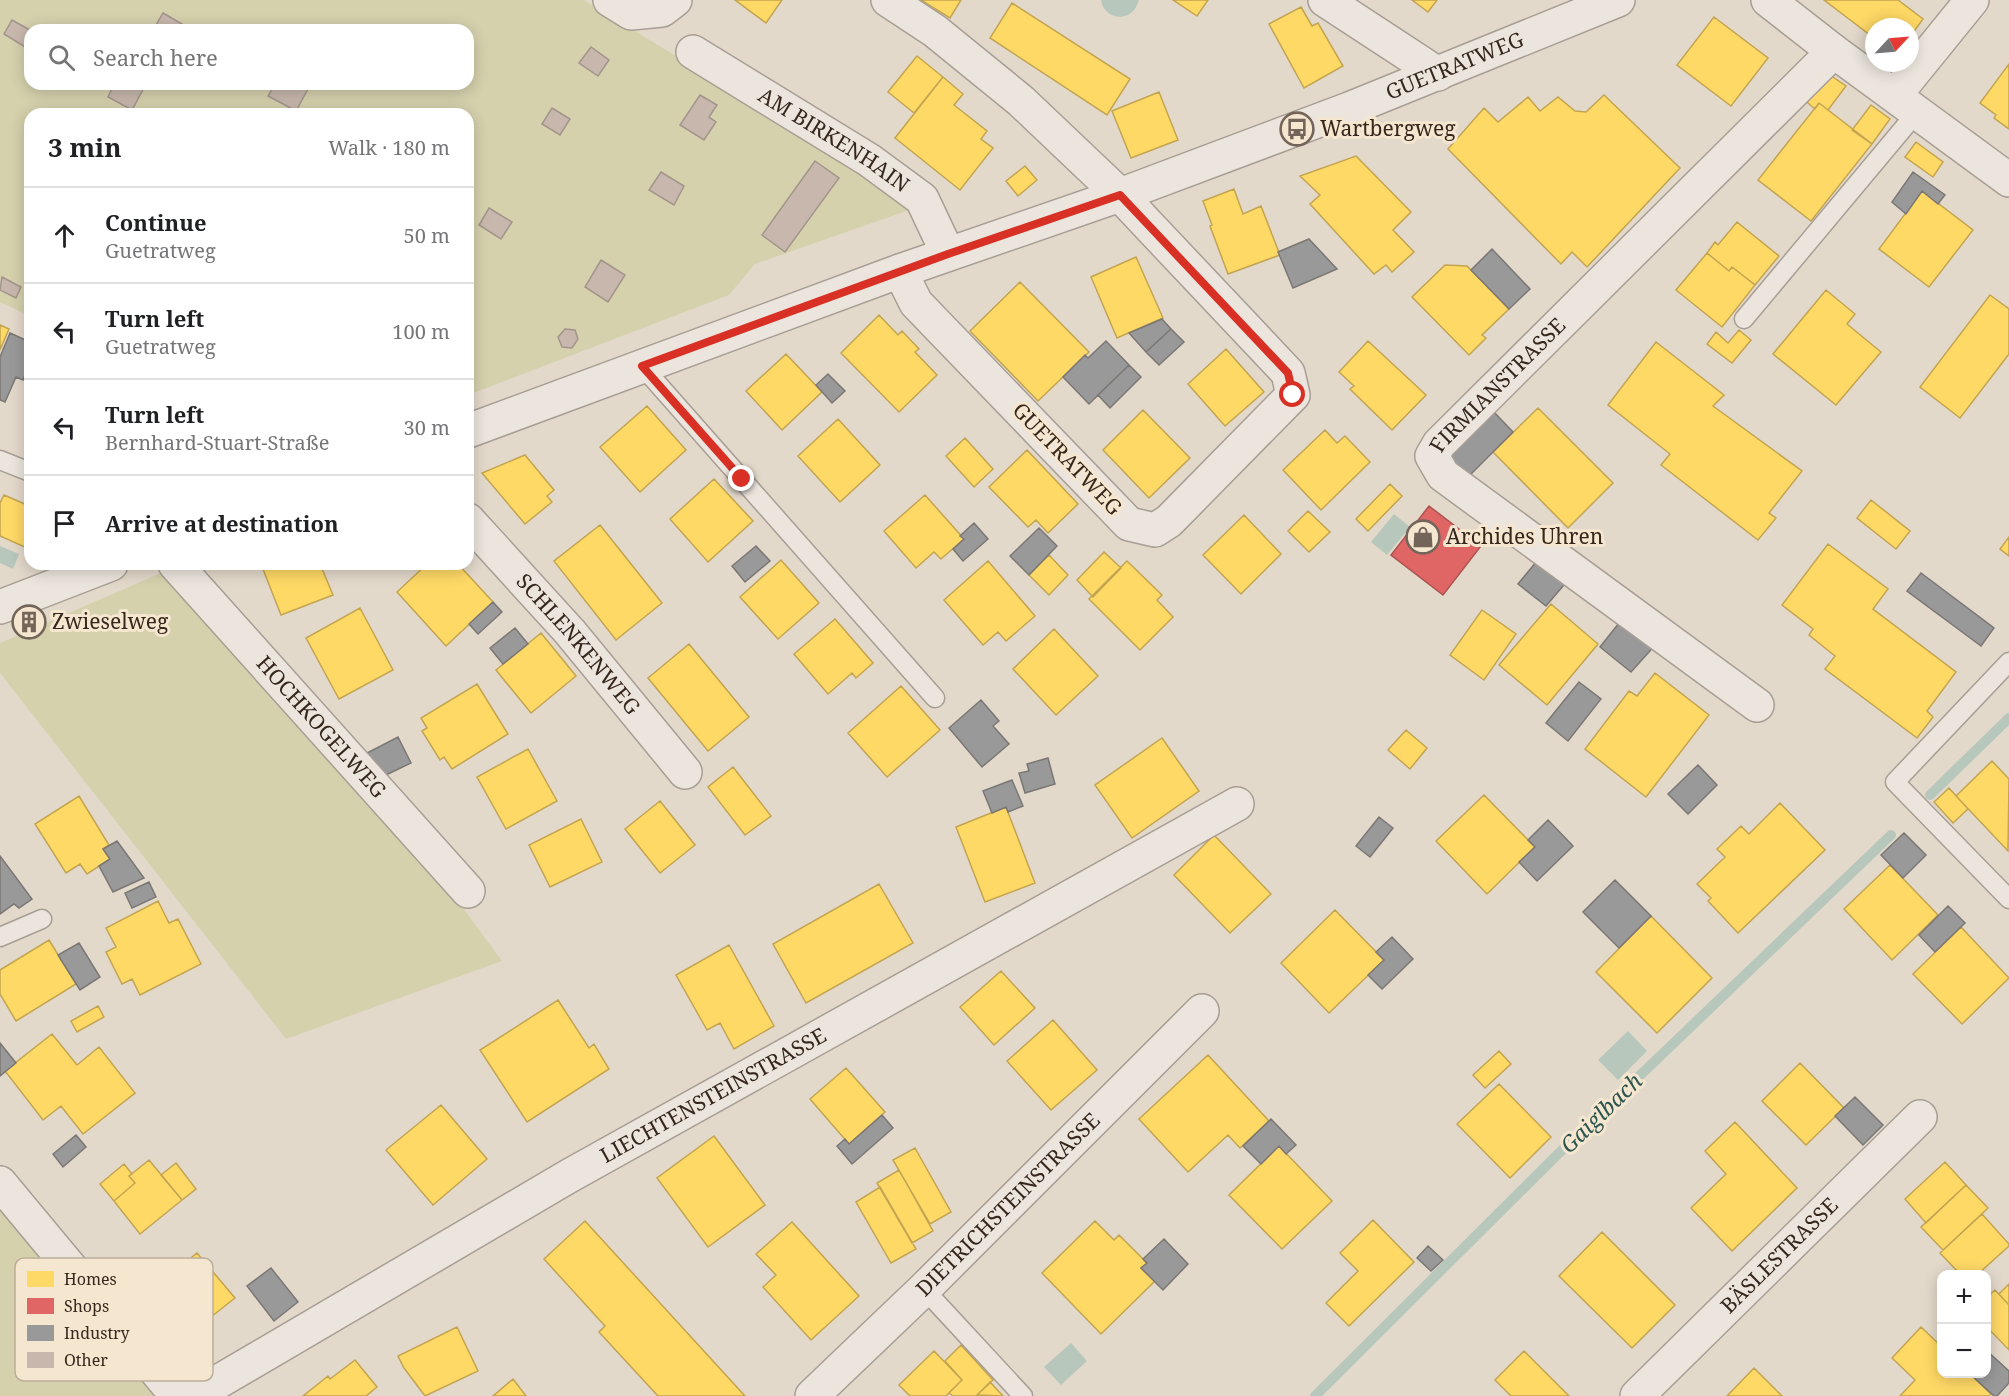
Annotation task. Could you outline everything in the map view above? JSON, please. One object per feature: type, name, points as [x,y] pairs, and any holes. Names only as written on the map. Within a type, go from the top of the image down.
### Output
[{"type":"street","points":[[610,0],[631,13],[662,10],[675,0]]},
{"type":"street","points":[[888,0],[935,31],[1021,102],[1120,195]]},
{"type":"street","points":[[1324,0],[1438,74]]},
{"type":"street","name":"GUETRATWEG","points":[[474,429],[900,271],[1120,195],[1438,74],[1618,0]]},
{"type":"street","points":[[1768,0],[2009,180]]},
{"type":"street","points":[[1906,103],[1972,0]]},
{"type":"street","name":"FIRMIANSTRASSE","points":[[1758,705],[1443,475],[1432,456],[1439,444],[1832,50]]},
{"type":"street","name":"AM BIRKENHAIN","points":[[693,52],[869,160],[922,199],[948,254]]},
{"type":"street","name":"GUETRATWEG","points":[[900,271],[916,303],[1129,524],[1155,530],[1169,521],[1293,395],[1288,373],[1120,195]]},
{"type":"street","name":"SCHLENKENWEG","points":[[474,527],[570,632],[685,772]]},
{"type":"street","points":[[0,607],[96,570]]},
{"type":"street","name":"HOCHKOGELWEG","points":[[181,570],[468,891]]},
{"type":"street","name":"LIECHTENSTEINSTRASSE","points":[[194,1396],[569,1176],[1237,804]]},
{"type":"street","name":"DIETRICHSTEINSTRASSE","points":[[812,1396],[924,1289],[1202,1011]]},
{"type":"street","name":"BÄSLESTRASSE","points":[[1637,1396],[1920,1117]]},
{"type":"street","points":[[0,1183],[62,1258]]},
{"type":"street","points":[[165,1381],[177,1396]]},
{"type":"lane","points":[[1744,319],[1907,124],[1906,103]]},
{"type":"lane","points":[[642,366],[935,698]]},
{"type":"lane","points":[[0,460],[24,470]]},
{"type":"lane","points":[[2009,662],[1894,782],[2009,899]]},
{"type":"lane","points":[[0,937],[42,919]]},
{"type":"lane","points":[[924,1289],[1023,1396]]},
{"type":"shaded area","points":[[0,0],[584,0],[834,152],[915,208],[755,264],[729,295],[474,393],[474,108],[24,108],[24,313],[0,302]]},
{"type":"shaded area","points":[[1101,0],[1139,1],[1130,14],[1119,17],[1109,14]]},
{"type":"shaded area","points":[[1394,514],[1410,527],[1387,555],[1371,542]]},
{"type":"shaded area","points":[[0,546],[19,554],[13,569],[0,563]]},
{"type":"shaded area","points":[[163,572],[443,881],[502,961],[286,1039],[0,673],[0,643]]},
{"type":"shaded area","points":[[1628,1031],[1647,1051],[1618,1080],[1598,1060]]},
{"type":"shaded area","points":[[0,1205],[43,1258],[15,1258],[15,1381],[144,1381],[156,1396],[0,1396]]},
{"type":"shaded area","points":[[1071,1343],[1087,1361],[1061,1385],[1044,1367]]},
{"type":"building: Homes","points":[[735,0],[782,0],[766,23]]},
{"type":"building: Homes","points":[[921,0],[961,0],[950,18]]},
{"type":"building: Homes","points":[[1173,0],[1208,0],[1197,16]]},
{"type":"building: Homes","points":[[1412,0],[1437,0],[1428,12]]},
{"type":"building: Homes","points":[[1824,0],[1898,0],[1923,19],[1919,25],[1919,18],[1865,18],[1865,31]]},
{"type":"building: Homes","points":[[1012,3],[1130,79],[1107,115],[990,38]]},
{"type":"building: Homes","points":[[1301,7],[1312,26],[1318,23],[1343,66],[1304,88],[1269,24]]},
{"type":"building: Homes","points":[[1714,17],[1768,58],[1731,106],[1677,65]]},
{"type":"building: Homes","points":[[917,56],[943,77],[914,113],[888,92]]},
{"type":"building: Homes","points":[[2009,64],[2009,129],[1994,118],[1996,115],[1980,103]]},
{"type":"building: Homes","points":[[1827,73],[1846,86],[1828,110],[1819,103],[1815,109],[1802,98]]},
{"type":"building: Homes","points":[[943,77],[963,94],[954,105],[987,131],[981,139],[993,148],[960,190],[895,138]]},
{"type":"building: Homes","points":[[1159,92],[1178,140],[1131,158],[1112,111]]},
{"type":"building: Homes","points":[[1604,95],[1680,168],[1587,267],[1572,252],[1561,264],[1448,149],[1484,108],[1498,122],[1528,97],[1540,111],[1558,97],[1575,111],[1586,112]]},
{"type":"building: Homes","points":[[1819,103],[1872,144],[1811,221],[1758,180]]},
{"type":"building: Homes","points":[[1871,105],[1890,119],[1872,144],[1852,130]]},
{"type":"building: Homes","points":[[1916,142],[1943,162],[1933,177],[1905,157]]},
{"type":"building: Homes","points":[[1356,156],[1411,212],[1393,230],[1414,252],[1392,272],[1386,265],[1374,274],[1310,204],[1320,195],[1300,176]]},
{"type":"building: Homes","points":[[1025,166],[1037,180],[1018,196],[1006,181]]},
{"type":"building: Homes","points":[[1234,189],[1243,214],[1261,206],[1280,255],[1228,274],[1203,201]]},
{"type":"building: Homes","points":[[1922,191],[1973,230],[1929,287],[1879,249]]},
{"type":"building: Homes","points":[[1737,222],[1779,256],[1755,285],[1732,267],[1729,271],[1707,253],[1715,242],[1718,245]]},
{"type":"building: Homes","points":[[1707,253],[1729,271],[1732,267],[1755,285],[1722,327],[1676,290]]},
{"type":"building: Homes","points":[[1136,257],[1163,318],[1117,338],[1091,277]]},
{"type":"building: Homes","points":[[1445,265],[1467,266],[1509,309],[1482,335],[1486,338],[1469,355],[1412,297]]},
{"type":"building: Homes","points":[[1020,282],[1089,352],[1038,401],[970,331]]},
{"type":"building: Homes","points":[[1826,290],[1855,314],[1847,324],[1881,352],[1836,405],[1773,354]]},
{"type":"building: Homes","points":[[1990,295],[2009,309],[2009,354],[1960,418],[1920,387]]},
{"type":"building: Homes","points":[[879,315],[898,335],[902,331],[919,349],[915,352],[937,375],[899,412],[841,353]]},
{"type":"building: Homes","points":[[0,325],[9,329],[0,350]]},
{"type":"building: Homes","points":[[1739,330],[1751,340],[1732,363],[1707,344],[1716,332],[1728,343]]},
{"type":"building: Homes","points":[[1368,341],[1426,395],[1392,430],[1350,389],[1354,386],[1339,372]]},
{"type":"building: Homes","points":[[1656,342],[1724,395],[1713,406],[1802,471],[1769,513],[1776,518],[1758,540],[1661,465],[1670,454],[1608,405]]},
{"type":"building: Homes","points":[[1226,349],[1264,392],[1225,426],[1188,384]]},
{"type":"building: Homes","points":[[786,354],[822,392],[782,430],[746,391]]},
{"type":"building: Homes","points":[[647,406],[686,450],[640,492],[600,447]]},
{"type":"building: Homes","points":[[1538,408],[1613,483],[1568,528],[1493,452]]},
{"type":"building: Homes","points":[[1143,410],[1190,458],[1149,498],[1103,450]]},
{"type":"building: Homes","points":[[838,419],[880,465],[840,502],[798,456]]},
{"type":"building: Homes","points":[[1325,430],[1337,443],[1345,436],[1370,462],[1321,510],[1283,470]]},
{"type":"building: Homes","points":[[965,438],[993,469],[974,487],[946,456]]},
{"type":"building: Homes","points":[[1027,450],[1078,504],[1048,533],[1036,520],[1028,527],[989,487]]},
{"type":"building: Homes","points":[[525,455],[554,490],[547,496],[552,502],[525,524],[482,473]]},
{"type":"building: Homes","points":[[714,479],[753,521],[708,562],[670,519]]},
{"type":"building: Homes","points":[[1390,484],[1402,496],[1368,531],[1356,519]]},
{"type":"building: Homes","points":[[4,495],[24,504],[24,547],[0,536],[0,503]]},
{"type":"building: Homes","points":[[925,495],[964,539],[941,559],[934,552],[916,568],[884,531]]},
{"type":"building: Homes","points":[[1871,500],[1910,531],[1896,549],[1857,518]]},
{"type":"building: Homes","points":[[1308,511],[1330,532],[1309,552],[1288,531]]},
{"type":"building: Homes","points":[[1244,515],[1281,554],[1241,594],[1203,555]]},
{"type":"building: Homes","points":[[600,525],[662,603],[616,640],[554,561]]},
{"type":"building: Homes","points":[[2009,537],[2009,556],[2000,549]]},
{"type":"building: Homes","points":[[1828,544],[1888,589],[1873,609],[1956,672],[1927,711],[1933,717],[1917,738],[1825,669],[1835,656],[1809,635],[1813,629],[1782,605]]},
{"type":"building: Homes","points":[[1104,552],[1121,568],[1093,597],[1077,580]]},
{"type":"building: Homes","points":[[1049,555],[1068,575],[1049,595],[1029,575]]},
{"type":"building: Homes","points":[[781,560],[819,603],[778,639],[740,597]]},
{"type":"building: Homes","points":[[988,561],[1035,616],[1006,641],[998,632],[983,645],[944,600]]},
{"type":"building: Homes","points":[[1127,561],[1162,595],[1157,600],[1173,617],[1140,650],[1089,599]]},
{"type":"building: Homes","points":[[263,570],[323,570],[333,595],[281,615]]},
{"type":"building: Homes","points":[[421,570],[464,570],[493,602],[446,646],[397,592]]},
{"type":"building: Homes","points":[[1551,604],[1598,644],[1547,705],[1499,665]]},
{"type":"building: Homes","points":[[360,608],[393,670],[339,699],[306,638]]},
{"type":"building: Homes","points":[[1482,610],[1516,634],[1484,680],[1450,655]]},
{"type":"building: Homes","name":"Zwieselweg","points":[[36,617],[38,622],[23,627],[21,623]]},
{"type":"building: Homes","points":[[835,619],[873,663],[856,678],[852,673],[828,694],[794,654]]},
{"type":"building: Homes","points":[[1054,629],[1098,676],[1056,715],[1013,669]]},
{"type":"building: Homes","points":[[541,633],[576,676],[531,713],[496,670]]},
{"type":"building: Homes","points":[[689,644],[749,717],[708,751],[648,678]]},
{"type":"building: Homes","points":[[1655,673],[1709,715],[1646,797],[1585,749],[1629,691],[1637,696]]},
{"type":"building: Homes","points":[[477,684],[508,734],[452,769],[444,757],[440,760],[422,731],[427,728],[421,718]]},
{"type":"building: Homes","points":[[901,686],[940,730],[887,777],[848,733]]},
{"type":"building: Homes","points":[[1406,730],[1427,748],[1410,769],[1388,750]]},
{"type":"building: Homes","points":[[1162,738],[1199,791],[1132,838],[1095,785]]},
{"type":"building: Homes","points":[[528,749],[557,801],[506,829],[477,777]]},
{"type":"building: Homes","points":[[1992,761],[2009,779],[2008,851],[1956,796]]},
{"type":"building: Homes","points":[[733,767],[771,816],[745,835],[708,787]]},
{"type":"building: Homes","points":[[1949,788],[1968,809],[1953,823],[1934,802]]},
{"type":"building: Homes","points":[[1484,795],[1535,847],[1487,894],[1436,841]]},
{"type":"building: Homes","points":[[79,796],[109,845],[103,849],[110,859],[87,874],[80,864],[66,873],[35,824]]},
{"type":"building: Homes","points":[[660,801],[695,845],[660,873],[625,829]]},
{"type":"building: Homes","points":[[1780,803],[1825,850],[1738,933],[1708,901],[1711,898],[1697,884],[1725,857],[1717,849],[1741,826],[1749,834]]},
{"type":"building: Homes","points":[[1006,807],[1035,883],[985,902],[956,827]]},
{"type":"building: Homes","points":[[581,819],[602,862],[550,887],[529,845]]},
{"type":"building: Homes","points":[[1214,835],[1271,894],[1230,933],[1174,875]]},
{"type":"building: Homes","points":[[1890,865],[1938,915],[1892,960],[1844,909]]},
{"type":"building: Homes","points":[[879,884],[913,943],[806,1003],[773,944]]},
{"type":"building: Homes","points":[[158,901],[169,923],[178,919],[201,964],[140,995],[132,979],[122,984],[106,952],[116,947],[106,928]]},
{"type":"building: Homes","points":[[1335,910],[1384,960],[1329,1013],[1281,963]]},
{"type":"building: Homes","points":[[1651,916],[1712,978],[1657,1033],[1596,972]]},
{"type":"building: Homes","points":[[1961,927],[2009,978],[1962,1024],[1913,974]]},
{"type":"building: Homes","points":[[49,940],[76,984],[16,1021],[0,994],[0,970]]},
{"type":"building: Homes","points":[[729,945],[774,1026],[734,1049],[720,1023],[707,1030],[676,975]]},
{"type":"building: Homes","points":[[1001,971],[1035,1008],[994,1045],[960,1007]]},
{"type":"building: Homes","points":[[558,1000],[589,1048],[594,1044],[609,1069],[527,1122],[480,1050]]},
{"type":"building: Homes","points":[[98,1006],[104,1017],[77,1032],[71,1021]]},
{"type":"building: Homes","points":[[1053,1020],[1097,1070],[1051,1110],[1007,1061]]},
{"type":"building: Homes","points":[[52,1034],[77,1065],[99,1047],[135,1093],[83,1134],[61,1106],[43,1120],[5,1071]]},
{"type":"building: Homes","points":[[1499,1051],[1511,1064],[1485,1088],[1473,1075]]},
{"type":"building: Homes","points":[[1208,1055],[1269,1121],[1240,1148],[1228,1135],[1188,1172],[1139,1119]]},
{"type":"building: Homes","points":[[1800,1063],[1844,1108],[1806,1145],[1762,1101]]},
{"type":"building: Homes","points":[[846,1068],[885,1112],[849,1144],[810,1099]]},
{"type":"building: Homes","points":[[1499,1084],[1551,1137],[1510,1178],[1457,1124]]},
{"type":"building: Homes","points":[[441,1105],[487,1159],[433,1205],[386,1150]]},
{"type":"building: Homes","points":[[1735,1122],[1797,1188],[1732,1251],[1691,1208],[1726,1174],[1705,1151]]},
{"type":"building: Homes","points":[[714,1136],[765,1205],[708,1247],[657,1178]]},
{"type":"building: Homes","points":[[1279,1146],[1332,1201],[1282,1249],[1229,1195]]},
{"type":"building: Homes","points":[[915,1148],[951,1212],[930,1224],[893,1160]]},
{"type":"building: Homes","points":[[149,1160],[182,1200],[140,1234],[114,1201],[135,1183],[129,1176]]},
{"type":"building: Homes","points":[[1945,1162],[1966,1185],[1926,1223],[1905,1199]]},
{"type":"building: Homes","points":[[176,1163],[196,1189],[182,1200],[161,1175]]},
{"type":"building: Homes","points":[[124,1164],[132,1174],[129,1176],[135,1183],[114,1201],[100,1184]]},
{"type":"building: Homes","points":[[899,1170],[933,1231],[912,1243],[877,1183]]},
{"type":"building: Homes","points":[[1966,1185],[1988,1208],[1943,1250],[1921,1227]]},
{"type":"building: Homes","points":[[880,1187],[916,1249],[891,1263],[856,1202]]},
{"type":"building: Homes","points":[[1982,1214],[2009,1244],[1982,1270],[1956,1270],[1940,1253]]},
{"type":"building: Homes","points":[[1373,1220],[1414,1262],[1349,1326],[1326,1303],[1358,1271],[1340,1253]]},
{"type":"building: Homes","points":[[585,1221],[745,1396],[658,1396],[599,1332],[605,1326],[544,1259]]},
{"type":"building: Homes","points":[[1095,1221],[1114,1240],[1119,1235],[1147,1263],[1141,1268],[1155,1281],[1101,1334],[1042,1273]]},
{"type":"building: Homes","points":[[792,1222],[859,1296],[811,1340],[763,1287],[776,1275],[756,1254]]},
{"type":"building: Homes","points":[[1602,1232],[1675,1305],[1632,1348],[1559,1276]]},
{"type":"building: Homes","points":[[197,1253],[201,1258],[191,1258]]},
{"type":"building: Homes","points":[[213,1272],[235,1298],[213,1315]]},
{"type":"building: Homes","points":[[2009,1284],[2009,1305],[1999,1294]]},
{"type":"building: Homes","points":[[1995,1290],[2009,1305],[2009,1350],[1991,1331],[1991,1294]]},
{"type":"building: Homes","points":[[457,1327],[478,1371],[425,1396],[398,1356]]},
{"type":"building: Homes","points":[[1921,1327],[1937,1342],[1937,1378],[1974,1378],[1991,1394],[1989,1396],[1900,1396],[1915,1380],[1892,1358]]},
{"type":"building: Homes","points":[[961,1345],[993,1380],[976,1396],[953,1396],[949,1393],[962,1380],[945,1361]]},
{"type":"building: Homes","points":[[934,1351],[962,1380],[946,1396],[910,1396],[899,1385]]},
{"type":"building: Homes","points":[[1524,1351],[1569,1396],[1511,1396],[1495,1380]]},
{"type":"building: Homes","points":[[355,1360],[377,1387],[366,1396],[303,1396],[328,1376],[330,1379]]},
{"type":"building: Homes","points":[[1754,1368],[1782,1396],[1727,1396]]},
{"type":"building: Homes","points":[[513,1379],[526,1396],[493,1396]]},
{"type":"building: Homes","points":[[990,1382],[1003,1396],[977,1395]]},
{"type":"building: Shops","points":[[1429,506],[1481,546],[1443,595],[1391,555]]},
{"type":"building: Industry","points":[[1913,172],[1945,195],[1938,204],[1922,191],[1906,214],[1892,202]]},
{"type":"building: Industry","points":[[1309,239],[1337,269],[1293,288],[1278,252]]},
{"type":"building: Industry","points":[[1492,249],[1530,289],[1509,309],[1471,270]]},
{"type":"building: Industry","points":[[1162,319],[1171,329],[1146,352],[1129,333]]},
{"type":"building: Industry","points":[[1171,329],[1184,342],[1159,365],[1146,352]]},
{"type":"building: Industry","points":[[10,333],[24,339],[24,378],[23,380],[16,377],[5,402],[0,400],[0,357]]},
{"type":"building: Industry","points":[[1106,341],[1129,365],[1089,404],[1063,377],[1085,355],[1088,358]]},
{"type":"building: Industry","points":[[1129,365],[1141,377],[1110,408],[1098,395]]},
{"type":"building: Industry","points":[[828,374],[845,391],[832,403],[816,385]]},
{"type":"building: Industry","points":[[1492,410],[1513,432],[1468,477],[1447,456]]},
{"type":"building: Industry","points":[[974,523],[988,539],[963,561],[953,549],[964,539],[960,536]]},
{"type":"building: Industry","points":[[1039,528],[1057,546],[1029,575],[1010,556]]},
{"type":"building: Industry","points":[[756,546],[770,561],[745,582],[732,566]]},
{"type":"building: Industry","points":[[1541,556],[1569,579],[1546,606],[1518,584]]},
{"type":"building: Industry","points":[[1921,573],[1994,628],[1981,646],[1907,591]]},
{"type":"building: Industry","points":[[493,602],[502,612],[478,634],[469,624]]},
{"type":"building: Industry","points":[[1623,618],[1657,643],[1631,672],[1600,647]]},
{"type":"building: Industry","points":[[515,628],[528,644],[503,664],[490,648]]},
{"type":"building: Industry","points":[[1579,682],[1601,699],[1568,741],[1546,723]]},
{"type":"building: Industry","points":[[981,700],[999,721],[993,726],[1009,744],[982,767],[949,728]]},
{"type":"building: Industry","points":[[398,737],[411,763],[384,776],[367,753]]},
{"type":"building: Industry","points":[[1048,758],[1055,784],[1025,793],[1019,773],[1029,771],[1027,764]]},
{"type":"building: Industry","points":[[1698,765],[1717,785],[1688,814],[1668,794]]},
{"type":"building: Industry","points":[[1012,780],[1023,806],[1008,812],[1006,807],[992,813],[983,791]]},
{"type":"building: Industry","points":[[1379,817],[1393,828],[1370,857],[1356,846]]},
{"type":"building: Industry","points":[[1548,820],[1573,846],[1537,881],[1519,862],[1535,847],[1528,840]]},
{"type":"building: Industry","points":[[1904,833],[1926,855],[1903,878],[1881,855]]},
{"type":"building: Industry","points":[[117,841],[144,878],[113,892],[99,866],[110,859],[103,849]]},
{"type":"building: Industry","points":[[0,856],[32,899],[19,908],[14,904],[0,914]]},
{"type":"building: Industry","points":[[1615,880],[1651,916],[1619,948],[1583,912]]},
{"type":"building: Industry","points":[[149,882],[156,897],[132,908],[125,893]]},
{"type":"building: Industry","points":[[1948,906],[1965,923],[1935,952],[1919,935]]},
{"type":"building: Industry","points":[[1392,937],[1413,959],[1382,989],[1368,975],[1384,960],[1376,952]]},
{"type":"building: Industry","points":[[79,943],[100,977],[80,990],[58,955]]},
{"type":"building: Industry","points":[[0,1043],[16,1063],[0,1076]]},
{"type":"building: Industry","points":[[1855,1097],[1883,1125],[1863,1145],[1835,1116]]},
{"type":"building: Industry","points":[[882,1115],[893,1128],[852,1164],[837,1146],[845,1139],[849,1144]]},
{"type":"building: Industry","points":[[1271,1119],[1296,1145],[1286,1154],[1279,1146],[1261,1164],[1243,1146]]},
{"type":"building: Industry","points":[[76,1135],[86,1147],[63,1167],[53,1154]]},
{"type":"building: Industry","points":[[1164,1239],[1188,1264],[1163,1290],[1141,1268],[1147,1263],[1143,1259]]},
{"type":"building: Industry","points":[[1428,1246],[1443,1260],[1431,1271],[1417,1258]]},
{"type":"building: Industry","points":[[271,1268],[298,1302],[274,1321],[247,1286]]},
{"type":"building: Industry","points":[[1991,1355],[2009,1371],[2009,1383],[1997,1396],[1994,1396],[1974,1378],[1991,1378]]},
{"type":"building: Other","points":[[163,13],[182,24],[157,24]]},
{"type":"building: Other","points":[[12,20],[24,27],[24,46],[4,34]]},
{"type":"building: Other","points":[[591,47],[609,60],[598,76],[579,63]]},
{"type":"building: Other","points":[[111,90],[143,90],[133,108],[128,108],[108,97]]},
{"type":"building: Other","points":[[272,90],[307,90],[298,108],[290,108],[268,96]]},
{"type":"building: Other","points":[[700,95],[717,105],[709,117],[716,122],[704,140],[680,125]]},
{"type":"building: Other","points":[[552,108],[570,119],[560,135],[542,124]]},
{"type":"building: Other","points":[[815,161],[839,178],[785,252],[762,235]]},
{"type":"building: Other","points":[[661,172],[684,186],[674,205],[649,190]]},
{"type":"building: Other","points":[[489,208],[512,222],[501,239],[479,225]]},
{"type":"building: Other","points":[[601,260],[625,275],[608,302],[585,287]]},
{"type":"building: Other","points":[[2,277],[21,287],[16,298],[0,290]]},
{"type":"building: Other","points":[[565,329],[575,330],[578,339],[572,348],[562,347],[558,337]]},
{"type":"waterway","name":"Gaiglbach","points":[[1930,795],[2009,718]]},
{"type":"waterway","name":"Gaiglbach","points":[[1315,1396],[1560,1152],[1891,835]]},
{"type":"place","name":"Wartbergweg","points":[[1297,129]]},
{"type":"place","name":"Archides Uhren","points":[[1423,537]]},
{"type":"place","name":"Zwieselweg","points":[[29,622]]},
{"type":"route","points":[[742,479],[642,366],[948,254],[1120,195],[1288,373],[1293,395]]}]
